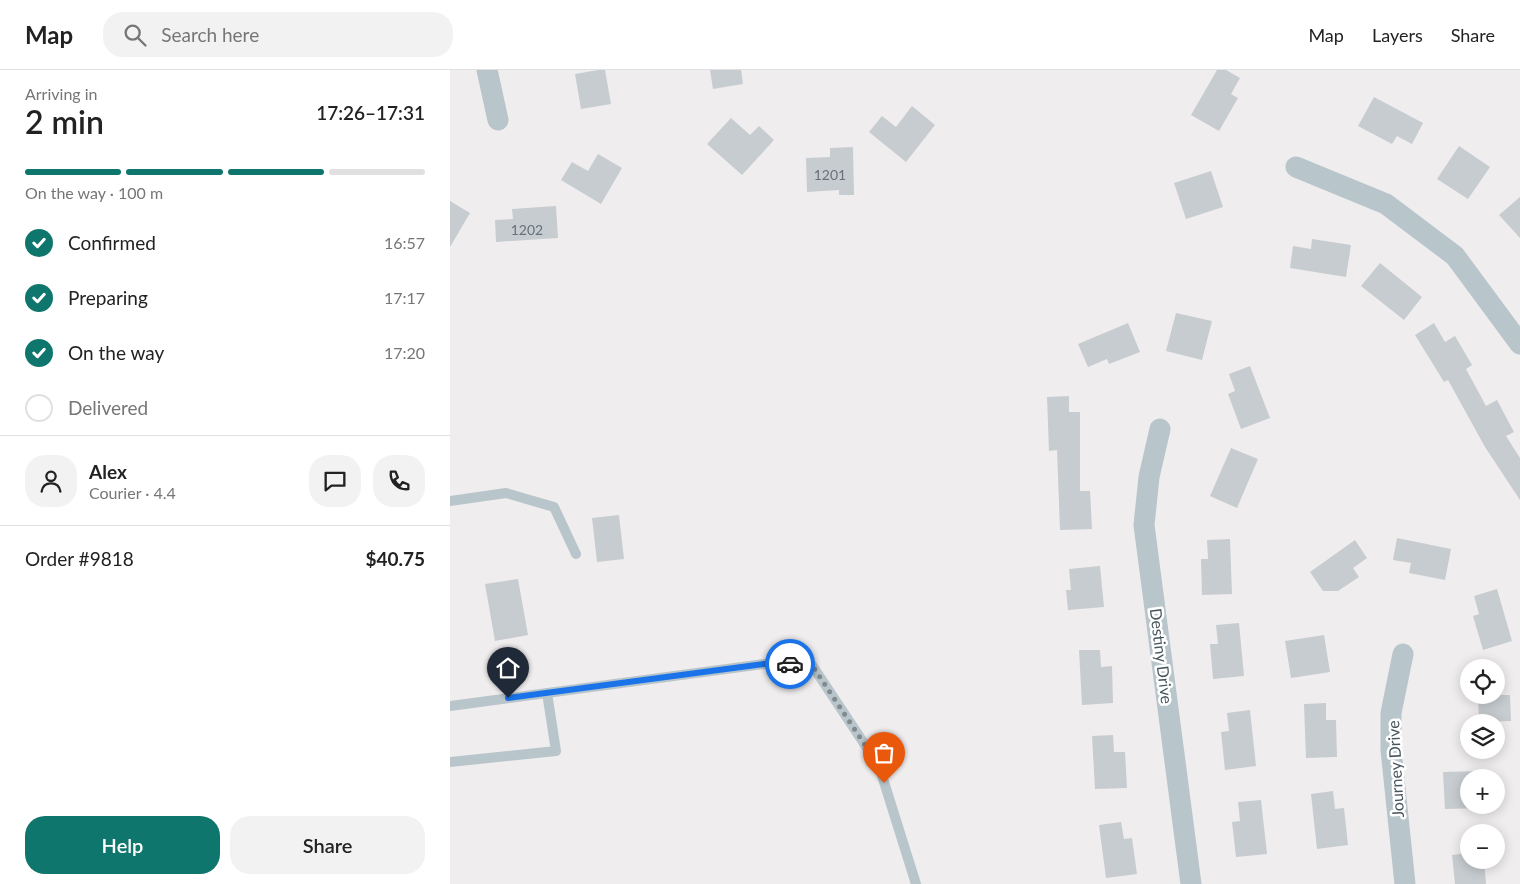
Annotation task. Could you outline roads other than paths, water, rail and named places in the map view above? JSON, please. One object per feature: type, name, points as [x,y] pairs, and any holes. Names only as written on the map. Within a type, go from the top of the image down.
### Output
[{"type":"street","points":[[487,70],[498,120]]},
{"type":"street","points":[[1296,166],[1386,204],[1455,256],[1520,344]]},
{"type":"street","name":"Destiny Drive","points":[[1160,429],[1149,477],[1144,525],[1190,884]]},
{"type":"street","name":"Journey Drive","points":[[1403,654],[1391,713],[1391,750],[1405,884]]},
{"type":"lane","points":[[450,501],[506,493],[554,507],[576,554]]},
{"type":"lane","points":[[450,706],[764,664],[812,665],[879,766],[916,884]]},
{"type":"lane","points":[[450,762],[556,751],[546,693]]}]
